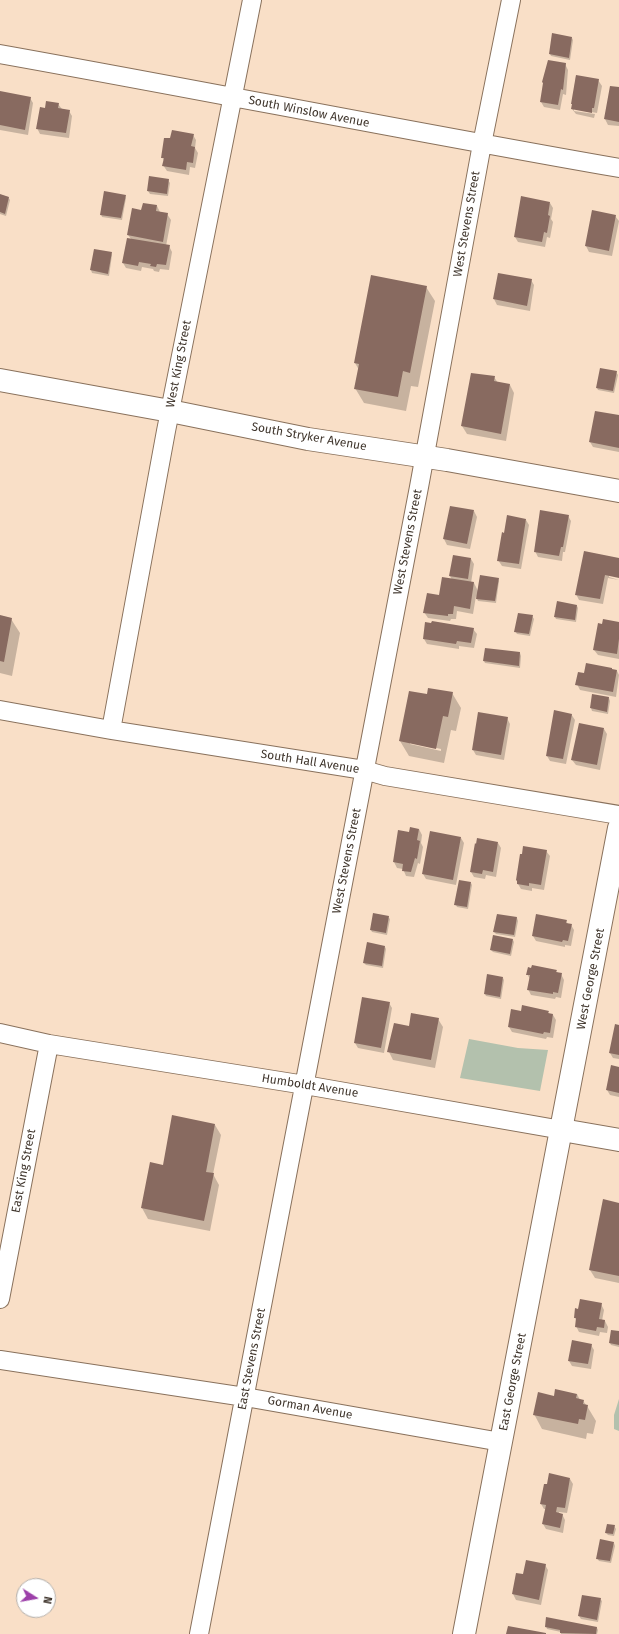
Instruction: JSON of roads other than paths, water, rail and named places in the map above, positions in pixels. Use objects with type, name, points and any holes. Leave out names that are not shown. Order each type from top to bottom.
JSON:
[{"type":"street","name":"West King Street","points":[[111,730],[170,411],[234,98],[252,0]]},
{"type":"street","name":"West Stevens Street","points":[[305,1085],[482,144],[511,0]]},
{"type":"street","name":"South Winslow Avenue","points":[[0,54],[104,72],[234,98],[482,144],[619,168]]},
{"type":"street","name":"South Stryker Avenue","points":[[0,380],[308,438],[619,491]]},
{"type":"street","name":"South Hall Avenue","points":[[0,710],[111,730],[364,770],[385,776],[619,815]]},
{"type":"street","name":"West George Street","points":[[562,1130],[619,828]]},
{"type":"street","name":"Humboldt Avenue","points":[[0,1033],[49,1044],[305,1085],[619,1140]]},
{"type":"street","name":"East King Street","points":[[0,1299],[49,1044]]},
{"type":"street","name":"East Stevens Street","points":[[199,1634],[305,1085]]},
{"type":"street","name":"East George Street","points":[[464,1634],[562,1130]]},
{"type":"street","name":"Gorman Avenue","points":[[0,1360],[245,1397],[502,1442]]}]
